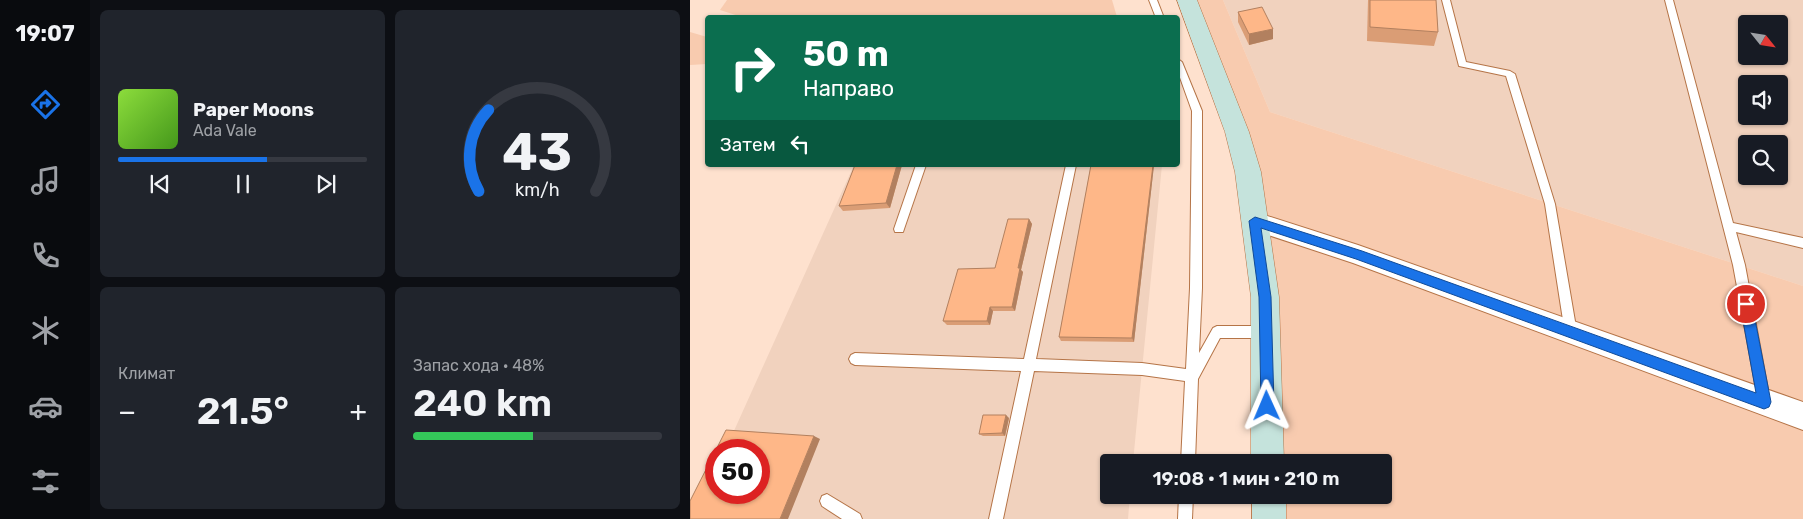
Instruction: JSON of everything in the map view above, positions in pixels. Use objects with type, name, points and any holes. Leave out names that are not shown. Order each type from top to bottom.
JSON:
[{"type":"main road","points":[[1187,0],[1237,132],[1248,172],[1265,297],[1268,454]]},
{"type":"main road","points":[[1269,504],[1269,519]]},
{"type":"street","points":[[1255,221],[1358,255],[1571,334],[1803,416]]},
{"type":"lane","points":[[1153,0],[1159,15]]},
{"type":"lane","points":[[1446,0],[1462,64],[1510,74],[1550,204],[1571,334]]},
{"type":"lane","points":[[1669,0],[1739,265],[1764,402]]},
{"type":"lane","points":[[1180,67],[1197,111],[1196,288],[1188,454]]},
{"type":"lane","points":[[899,229],[920,167]]},
{"type":"lane","points":[[996,519],[1072,167]]},
{"type":"lane","points":[[1728,226],[1803,243]]},
{"type":"lane","points":[[1193,376],[1217,332],[1266,332]]},
{"type":"lane","points":[[855,359],[1030,367],[1142,369],[1193,376]]},
{"type":"lane","points":[[827,501],[855,519]]},
{"type":"lane","points":[[1185,519],[1186,504]]},
{"type":"shaded area","points":[[727,0],[1112,0],[1116,15],[736,15],[720,10]]},
{"type":"shaded area","points":[[1187,0],[1223,0],[1270,112],[1803,286],[1803,519],[1269,519],[1269,504],[1392,504],[1392,454],[1268,454],[1266,332],[1248,172]]},
{"type":"shaded area","points":[[1223,0],[1803,0],[1803,286],[1270,112]]},
{"type":"shaded area","points":[[690,32],[705,36],[705,64],[690,65]]},
{"type":"shaded area","points":[[853,167],[1162,167],[1134,454],[1100,454],[1100,504],[1129,504],[1128,519],[690,519],[705,503],[770,504],[770,439],[742,439],[733,433]]},
{"type":"building","points":[[1370,0],[1436,0],[1438,32],[1370,27]]},
{"type":"building","points":[[1262,7],[1273,29],[1249,34],[1238,12]]},
{"type":"building","points":[[854,167],[896,167],[886,203],[839,206]]},
{"type":"building","points":[[1091,167],[1153,167],[1132,338],[1059,337]]},
{"type":"building","points":[[1008,219],[1029,219],[1018,268],[1020,268],[1012,307],[990,307],[987,321],[943,321],[958,269],[995,268]]},
{"type":"building","points":[[983,415],[1006,415],[1002,433],[979,434]]},
{"type":"building","points":[[726,430],[814,436],[780,519],[690,519],[690,501],[705,471],[705,504],[770,504],[770,439],[721,439]]},
{"type":"route","points":[[1267,406],[1265,297],[1255,221],[1358,255],[1571,334],[1764,402],[1746,304]]}]
